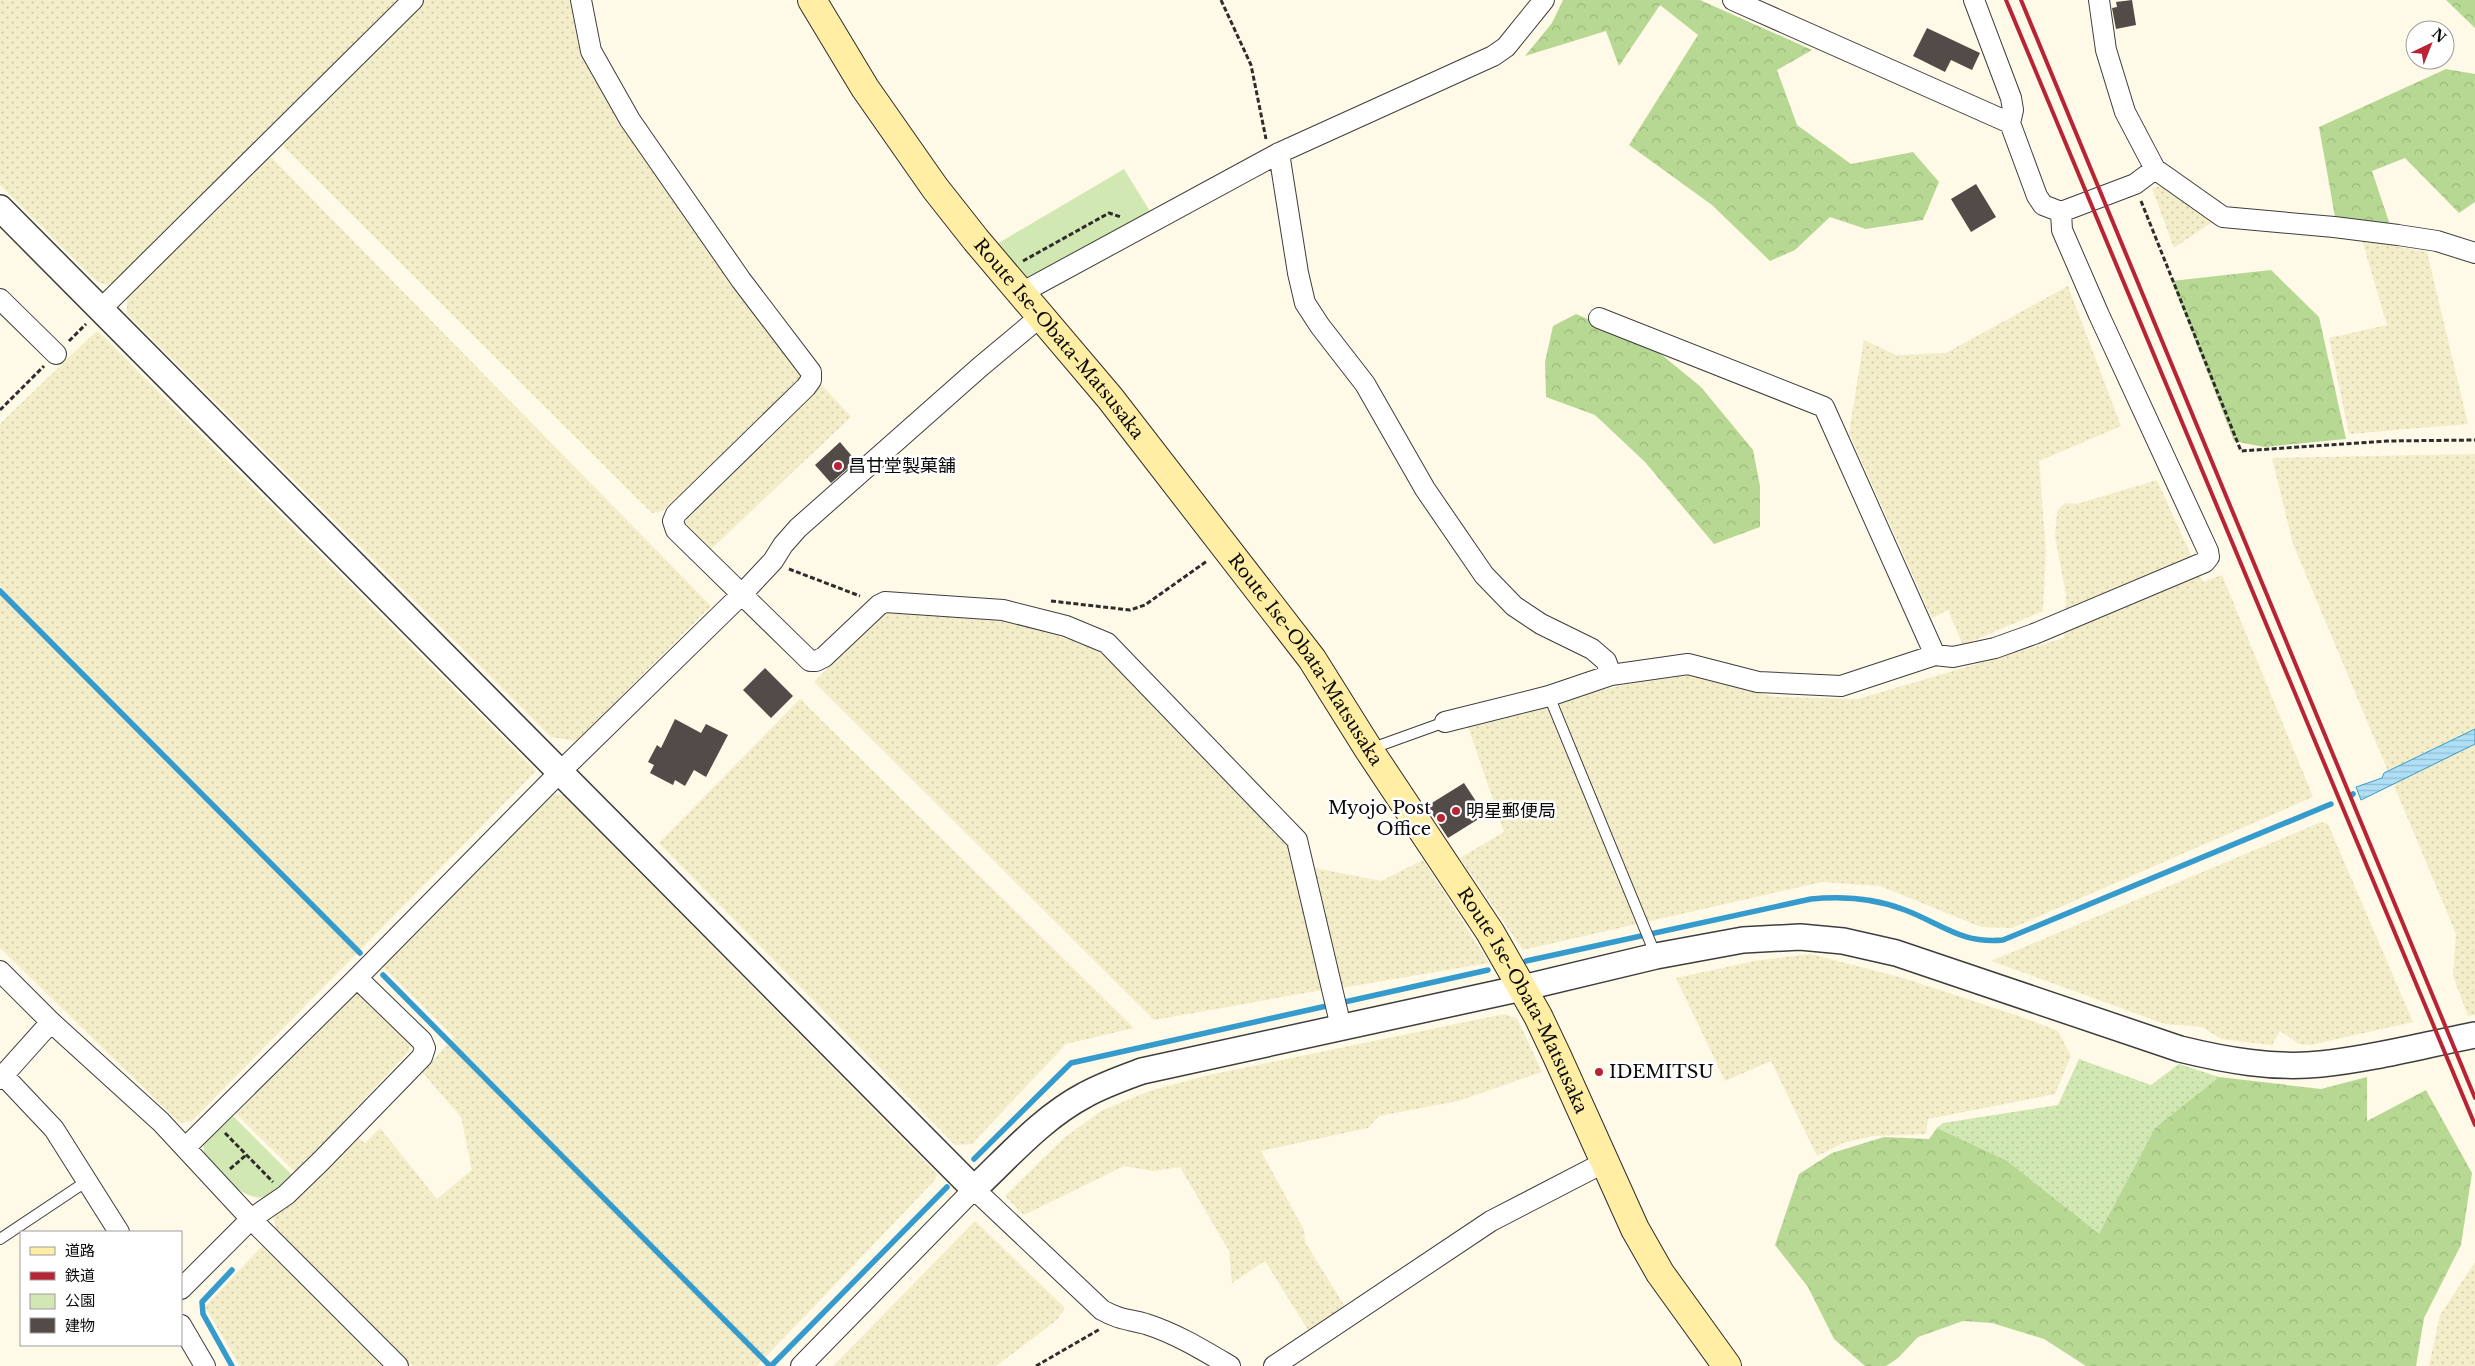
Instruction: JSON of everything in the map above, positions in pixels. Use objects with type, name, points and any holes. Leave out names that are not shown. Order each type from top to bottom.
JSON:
[{"type":"main road","name":"Route Ise-Obata-Matsusaka","points":[[812,0],[865,88],[935,188],[1003,272],[1110,398],[1312,659],[1369,750],[1490,932],[1522,988],[1557,1056],[1635,1229],[1660,1274],[1727,1366]]},
{"type":"street","points":[[101,309],[413,0]]},
{"type":"street","points":[[581,0],[591,51],[630,120],[741,280],[810,372],[811,380],[806,387],[676,514],[674,521],[676,530],[810,661],[824,657],[879,605],[885,602],[1003,610],[1066,626],[1107,643],[1298,840],[1340,1022]]},
{"type":"street","points":[[1021,293],[1276,155],[1493,56],[1511,41],[1544,0]]},
{"type":"street","points":[[1733,0],[2010,123]]},
{"type":"street","points":[[1974,0],[2011,98],[2013,110],[2010,123],[2037,196],[2043,205],[2061,212],[2135,184],[2155,170]]},
{"type":"street","points":[[2099,0],[2106,50],[2125,112],[2155,170],[2224,217],[2398,235],[2437,242],[2475,253]]},
{"type":"street","points":[[1276,155],[1298,273],[1306,303],[1320,326],[1365,384],[1425,489],[1484,574],[1521,610],[1541,624],[1592,649],[1606,661],[1612,675]]},
{"type":"street","points":[[0,208],[974,1189],[1102,1310],[1118,1319],[1146,1324],[1188,1341],[1230,1366]]},
{"type":"street","points":[[1445,722],[1549,696],[1612,675],[1688,664],[1758,682],[1841,686],[1935,655],[1953,657],[1995,648],[2034,634],[2205,562],[2209,557],[2062,230],[2061,212]]},
{"type":"street","points":[[0,299],[56,354]]},
{"type":"street","points":[[185,1148],[357,978],[560,772],[742,594],[773,561],[783,545],[817,511],[980,367],[1041,316]]},
{"type":"street","points":[[1600,318],[1824,407],[1935,655]]},
{"type":"street","points":[[801,1366],[974,1189],[1037,1130],[1062,1109],[1085,1095],[1142,1071],[1340,1022],[1522,988],[1653,949],[1742,940],[1800,938],[1843,941],[1896,953],[2180,1049],[2215,1058],[2268,1064],[2320,1064],[2475,1035]]},
{"type":"street","points":[[0,971],[51,1022],[161,1122],[251,1219],[398,1366]]},
{"type":"street","points":[[182,1288],[251,1219],[286,1195],[424,1053],[422,1042],[357,978]]},
{"type":"street","points":[[51,1022],[1,1076],[54,1129],[118,1231]]},
{"type":"street","points":[[1274,1366],[1491,1221],[1605,1162]]},
{"type":"street","points":[[182,1327],[205,1366]]},
{"type":"lane","points":[[1549,696],[1653,949]]},
{"type":"lane","points":[[1369,750],[1445,722]]},
{"type":"lane","points":[[0,1239],[87,1181]]},
{"type":"path","points":[[1221,0],[1251,65],[1263,130],[1276,155]]},
{"type":"path","points":[[2135,184],[2241,451],[2387,441],[2475,440]]},
{"type":"path","points":[[1003,272],[1109,213],[1122,217],[1133,231]]},
{"type":"path","points":[[1042,601],[1105,605],[1130,610],[1145,604],[1226,547]]},
{"type":"path","points":[[773,561],[845,591],[885,602]]},
{"type":"path","points":[[212,1120],[286,1195]]},
{"type":"path","points":[[1036,1366],[1118,1319]]},
{"type":"shaded area","points":[[0,0],[399,0],[116,281],[107,285],[96,281],[0,185]]},
{"type":"shaded area","points":[[424,0],[573,0],[578,42],[627,127],[802,370],[799,381],[663,511],[652,513],[281,144]]},
{"type":"shaded area","points":[[266,158],[272,158],[711,606],[576,741],[551,737],[127,314],[127,295]]},
{"type":"shaded area","points":[[2164,186],[2215,220],[2174,248],[2152,188]]},
{"type":"shaded area","points":[[2362,240],[2427,252],[2468,424],[2349,434],[2329,338],[2387,325]]},
{"type":"shaded area","points":[[2068,286],[2121,426],[2039,461],[2046,552],[2043,611],[1963,645],[1948,610],[1932,618],[1849,433],[1864,340],[1896,355],[1946,353]]},
{"type":"shaded area","points":[[98,331],[536,771],[192,1121],[180,1123],[0,948],[0,424]]},
{"type":"shaded area","points":[[821,384],[851,417],[709,551],[683,527],[683,515]]},
{"type":"shaded area","points":[[2475,454],[2475,1015],[2468,1016],[2453,976],[2456,934],[2293,544],[2272,458]]},
{"type":"shaded area","points":[[2157,480],[2203,582],[2222,575],[2313,797],[2012,928],[1981,927],[1880,886],[1822,882],[1523,950],[1460,858],[1504,832],[1466,721],[1628,684],[1693,675],[1775,697],[1858,699],[2064,638],[2066,595],[2055,536],[2057,511],[2065,503],[2077,504]]},
{"type":"shaded area","points":[[895,610],[999,618],[1083,644],[1106,655],[1289,845],[1322,990],[1154,1020],[814,682],[881,613]]},
{"type":"shaded area","points":[[800,699],[1134,1028],[1066,1044],[972,1144],[955,1145],[659,843]]},
{"type":"shaded area","points":[[554,794],[563,795],[937,1174],[935,1180],[757,1366],[413,1366],[275,1228],[274,1217],[356,1136],[365,1143],[380,1128],[437,1199],[472,1170],[461,1117],[422,1072],[454,1037],[382,966]]},
{"type":"shaded area","points":[[2321,822],[2328,824],[2413,1022],[2310,1045],[2299,1044],[2280,1031],[2272,1045],[2221,1039],[2202,1027],[2165,1024],[1991,961]]},
{"type":"shaded area","points":[[1423,860],[1489,963],[1341,988],[1315,868],[1381,881]]},
{"type":"shaded area","points":[[1811,954],[1903,978],[2022,1017],[2058,1031],[2071,1056],[2055,1094],[1928,1119],[1926,1134],[1873,1136],[1843,1143],[1817,1156],[1771,1061],[1725,1081],[1676,978],[1754,961]]},
{"type":"shaded area","points":[[352,992],[358,992],[409,1043],[409,1051],[296,1173],[233,1111]]},
{"type":"shaded area","points":[[1504,1014],[1517,1018],[1542,1072],[1458,1101],[1379,1116],[1368,1128],[1261,1151],[1304,1230],[1305,1242],[1347,1310],[1310,1333],[1265,1261],[1232,1283],[1229,1251],[1180,1167],[1153,1171],[1124,1166],[1024,1215],[1005,1196],[1064,1138],[1101,1111],[1149,1091],[1205,1076]]},
{"type":"shaded area","points":[[975,1221],[1065,1308],[1057,1320],[996,1366],[833,1366]]},
{"type":"shaded area","points":[[263,1245],[382,1366],[240,1366],[205,1307]]},
{"type":"shaded area","points":[[2475,1262],[2475,1366],[2429,1366],[2440,1315]]},
{"type":"green space","points":[[1563,0],[1700,0],[1812,50],[1777,70],[1797,125],[1851,164],[1913,152],[1939,182],[1923,220],[1866,229],[1830,217],[1795,250],[1770,261],[1712,205],[1629,145],[1698,35],[1660,5],[1619,66],[1606,31],[1525,56],[1552,23]]},
{"type":"green space","points":[[2446,0],[2475,0],[2475,28]]},
{"type":"green space","points":[[2444,70],[2475,74],[2475,202],[2459,213],[2405,158],[2372,171],[2390,225],[2335,217],[2319,127]]},
{"type":"green space","points":[[1124,169],[1151,213],[1026,282],[997,244]]},
{"type":"green space","points":[[2271,270],[2319,317],[2346,439],[2264,447],[2234,441],[2172,281]]},
{"type":"green space","points":[[1576,314],[1651,346],[1701,387],[1753,450],[1760,486],[1760,527],[1714,544],[1645,462],[1595,415],[1546,397],[1545,362],[1553,326]]},
{"type":"green space","points":[[2079,1059],[2151,1085],[2179,1064],[2219,1077],[2155,1128],[2099,1235],[2006,1160],[1937,1128],[1943,1123],[2058,1105]]},
{"type":"green space","points":[[2219,1077],[2321,1089],[2367,1077],[2367,1121],[2426,1090],[2472,1173],[2461,1245],[2424,1318],[2416,1366],[2086,1366],[2044,1339],[1992,1323],[1963,1321],[1918,1337],[1898,1358],[1886,1366],[1865,1366],[1834,1339],[1808,1287],[1775,1245],[1799,1174],[1832,1153],[1884,1137],[1929,1139],[1937,1128],[2006,1160],[2099,1234],[2155,1128]]},
{"type":"green space","points":[[229,1112],[293,1176],[276,1193],[265,1197],[245,1194],[227,1180],[204,1157],[203,1138]]},
{"type":"water","points":[[2475,729],[2475,744],[2361,800],[2356,787],[2382,778],[2384,773]]},
{"type":"building","points":[[2132,0],[2136,25],[2116,29],[2112,8],[2117,7],[2116,2]]},
{"type":"building","points":[[1927,28],[1980,53],[1972,70],[1951,60],[1945,72],[1913,56]]},
{"type":"building","points":[[1976,184],[1996,217],[1971,232],[1951,199]]},
{"type":"building","name":"昌甘堂製菓舗","points":[[840,442],[856,461],[831,483],[815,465]]},
{"type":"building","points":[[765,668],[793,696],[771,718],[743,690]]},
{"type":"building","points":[[675,719],[701,733],[706,724],[728,735],[706,777],[694,770],[685,786],[675,780],[673,785],[650,773],[654,765],[648,762],[657,745],[661,748]]},
{"type":"building","name":"明星郵便局","points":[[1464,783],[1485,815],[1448,838],[1427,806]]},
{"type":"waterway","points":[[0,591],[360,953]]},
{"type":"waterway","points":[[1526,961],[1811,899],[1823,898],[1870,900],[1918,915],[1963,936],[1975,939],[2003,940],[2331,804]]},
{"type":"waterway","points":[[974,1159],[1071,1063],[1488,970]]},
{"type":"waterway","points":[[383,975],[770,1366]]},
{"type":"waterway","points":[[771,1366],[947,1187]]},
{"type":"waterway","points":[[232,1270],[202,1302],[203,1314],[232,1366]]},
{"type":"railway","points":[[2006,0],[2475,1125]]},
{"type":"railway","points":[[2021,0],[2475,1098]]},
{"type":"place","name":"昌甘堂製菓舗","points":[[838,466]]},
{"type":"place","name":"明星郵便局","points":[[1456,811]]},
{"type":"place","name":"Myojo Post Office","points":[[1441,818]]},
{"type":"place","name":"IDEMITSU","points":[[1599,1072]]}]
